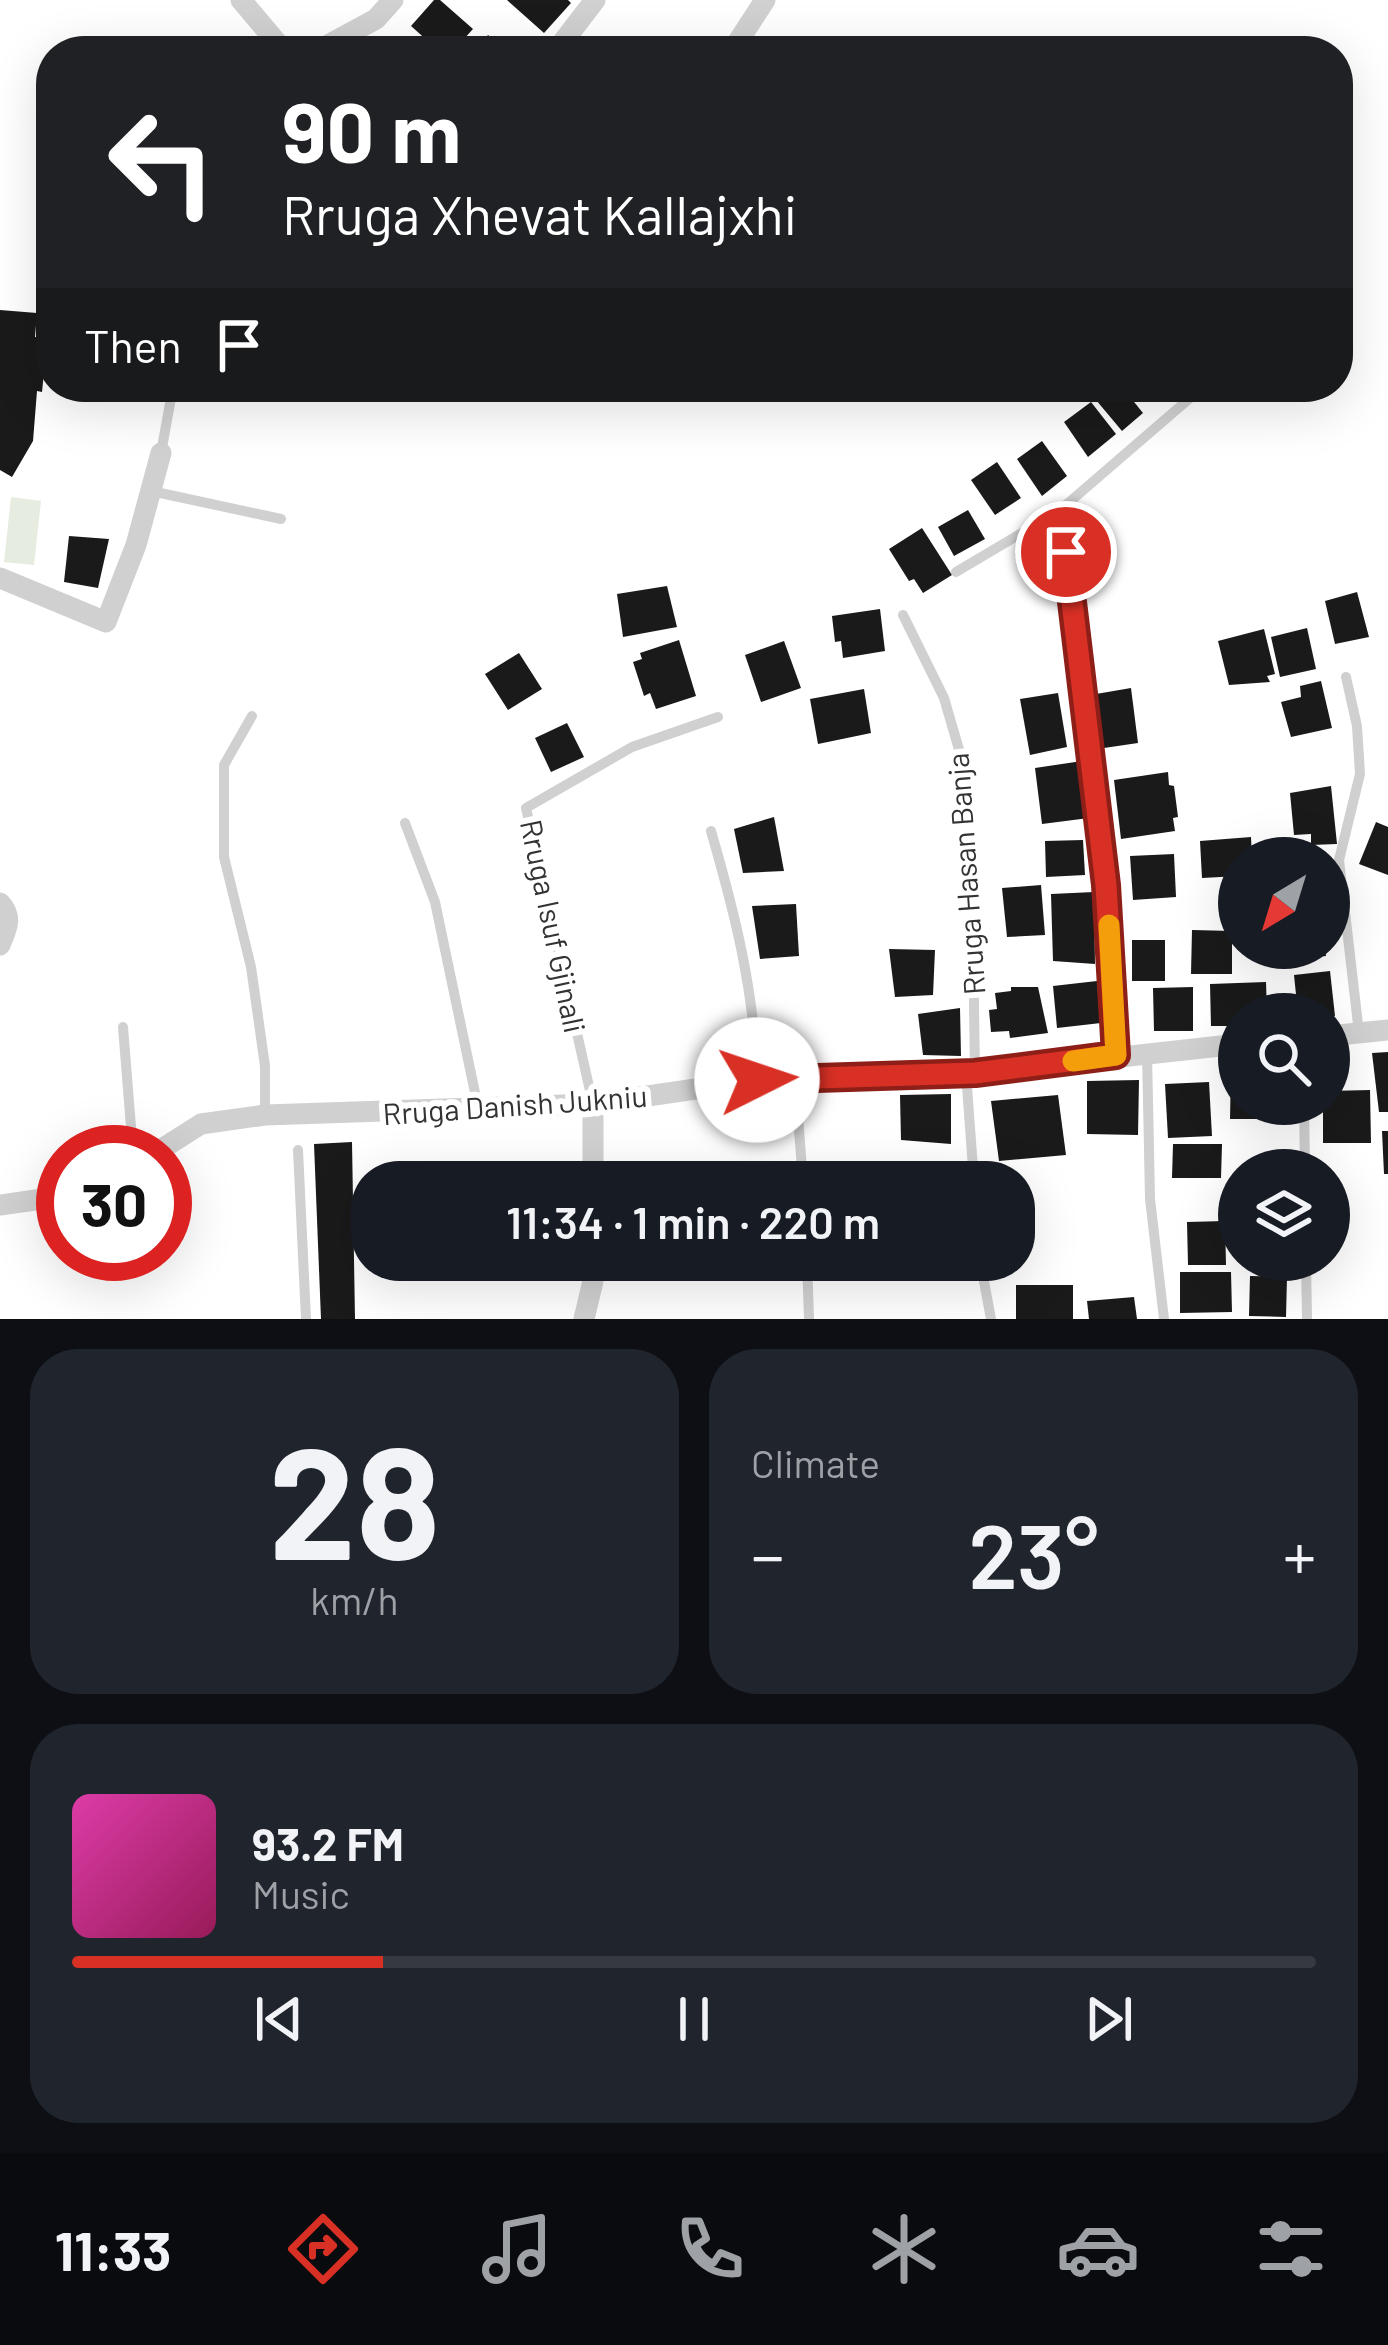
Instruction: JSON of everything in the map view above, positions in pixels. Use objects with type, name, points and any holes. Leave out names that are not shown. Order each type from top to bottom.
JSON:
[{"type":"street","points":[[241,0],[271,36]]},
{"type":"street","points":[[345,36],[376,19],[394,0]]},
{"type":"street","points":[[567,36],[595,0]]},
{"type":"street","points":[[742,36],[765,0]]},
{"type":"street","points":[[0,578],[106,622],[136,545],[161,453]]},
{"type":"street","points":[[0,903],[9,925],[0,945]]},
{"type":"street","points":[[1350,1034],[1388,1030]]},
{"type":"street","name":"Rruga Danish Jukniu","points":[[192,1130],[201,1124],[265,1115],[593,1104],[757,1080],[971,1073],[1218,1046]]},
{"type":"street","name":"Rruga Isuf Gjinali","points":[[593,1104],[593,1161]]},
{"type":"street","points":[[0,1205],[36,1200]]},
{"type":"street","points":[[584,1319],[593,1281]]},
{"type":"lane","points":[[161,453],[170,402]]},
{"type":"lane","points":[[956,572],[1060,511],[1185,402]]},
{"type":"lane","points":[[151,491],[281,519]]},
{"type":"lane","points":[[1060,511],[1097,798],[1116,1055]]},
{"type":"lane","name":"Rruga Hasan Banja","points":[[903,615],[944,698],[960,753],[973,937],[973,1161]]},
{"type":"lane","points":[[1346,677],[1357,726],[1360,774],[1339,860],[1359,1033]]},
{"type":"lane","points":[[252,716],[224,764],[224,856],[251,967],[265,1066],[265,1115]]},
{"type":"lane","name":"Rruga Isuf Gjinali","points":[[593,1104],[526,808],[632,747],[718,717]]},
{"type":"lane","points":[[406,824],[435,902],[479,1111]]},
{"type":"lane","points":[[711,831],[738,923],[756,1019],[757,1080]]},
{"type":"lane","points":[[123,1027],[131,1125]]},
{"type":"lane","points":[[1147,1052],[1150,1199],[1164,1319]]},
{"type":"lane","points":[[794,1077],[801,1161]]},
{"type":"lane","points":[[298,1150],[306,1319]]},
{"type":"lane","points":[[808,1281],[809,1319]]},
{"type":"lane","points":[[984,1281],[991,1319]]},
{"type":"lane","points":[[1306,1281],[1306,1319]]},
{"type":"shaded area","points":[[11,497],[41,501],[34,565],[4,562]]},
{"type":"building","points":[[434,0],[440,0],[473,29],[467,36],[422,36],[411,26]]},
{"type":"building","points":[[507,0],[568,0],[571,3],[544,33]]},
{"type":"building","points":[[0,310],[36,313],[33,441],[12,477],[0,470]]},
{"type":"building","points":[[1091,402],[1116,434],[1088,457],[1064,422]]},
{"type":"building","points":[[1098,402],[1134,402],[1143,413],[1122,431]]},
{"type":"building","points":[[1042,441],[1067,476],[1042,496],[1017,459]]},
{"type":"building","points":[[997,462],[1021,498],[995,515],[971,480]]},
{"type":"building","points":[[968,510],[985,539],[954,556],[938,527]]},
{"type":"building","points":[[922,528],[952,575],[923,593],[914,579],[909,581],[889,549]]},
{"type":"building","points":[[1040,534],[1065,567],[1040,586],[1015,554]]},
{"type":"building","points":[[69,536],[109,539],[98,588],[64,582]]},
{"type":"building","points":[[667,586],[677,627],[623,637],[617,594]]},
{"type":"building","points":[[1357,592],[1369,637],[1335,644],[1325,601]]},
{"type":"building","points":[[880,609],[885,651],[843,658],[841,641],[835,642],[832,616]]},
{"type":"building","points":[[1307,628],[1316,669],[1280,677],[1271,637]]},
{"type":"building","points":[[1264,629],[1275,674],[1267,676],[1270,682],[1229,685],[1218,641]]},
{"type":"building","points":[[679,640],[696,696],[656,709],[650,693],[644,696],[633,662],[642,659],[640,653]]},
{"type":"building","points":[[784,641],[801,688],[761,702],[745,655]]},
{"type":"building","points":[[519,653],[542,689],[508,710],[485,674]]},
{"type":"building","points":[[1321,681],[1332,728],[1291,737],[1281,702],[1301,697],[1300,686]]},
{"type":"building","points":[[1131,688],[1138,743],[1104,748],[1096,694]]},
{"type":"building","points":[[864,689],[871,733],[818,744],[810,699]]},
{"type":"building","points":[[1058,693],[1067,747],[1030,755],[1020,699]]},
{"type":"building","points":[[567,723],[584,757],[551,772],[535,738]]},
{"type":"building","points":[[1082,761],[1089,818],[1042,824],[1035,768]]},
{"type":"building","points":[[1168,772],[1178,817],[1173,818],[1175,831],[1121,839],[1114,780]]},
{"type":"building","points":[[1331,786],[1336,837],[1294,835],[1290,793]]},
{"type":"building","points":[[774,817],[784,871],[743,873],[734,829]]},
{"type":"building","points":[[1376,822],[1388,827],[1388,875],[1359,864]]},
{"type":"building","points":[[1083,840],[1085,875],[1046,877],[1045,841]]},
{"type":"building","points":[[1218,840],[1218,877],[1202,878],[1200,841]]},
{"type":"building","points":[[1174,854],[1176,897],[1133,900],[1130,856]]},
{"type":"building","points":[[1041,885],[1045,935],[1007,937],[1002,888]]},
{"type":"building","points":[[1094,892],[1095,964],[1053,961],[1051,894]]},
{"type":"building","points":[[796,904],[799,956],[760,959],[752,906]]},
{"type":"building","points":[[1192,930],[1218,931],[1218,969],[1232,969],[1232,974],[1191,974]]},
{"type":"building","points":[[1132,940],[1165,940],[1165,981],[1132,981]]},
{"type":"building","points":[[889,949],[935,950],[933,995],[895,997]]},
{"type":"building","points":[[1330,971],[1332,993],[1296,993],[1294,975]]},
{"type":"building","points":[[1097,981],[1101,1023],[1057,1028],[1053,986]]},
{"type":"building","points":[[1266,982],[1266,993],[1218,993],[1218,1026],[1211,1026],[1210,984]]},
{"type":"building","points":[[1011,987],[1038,987],[1048,1033],[1010,1038],[1009,1031],[991,1032],[989,1010],[997,1009],[995,993],[1011,991]]},
{"type":"building","points":[[1193,987],[1193,1031],[1154,1031],[1153,988]]},
{"type":"building","points":[[960,1008],[961,1056],[923,1055],[918,1014]]},
{"type":"building","points":[[1388,1052],[1388,1112],[1379,1112],[1372,1053]]},
{"type":"building","points":[[1139,1080],[1138,1135],[1087,1134],[1087,1081]]},
{"type":"building","points":[[1209,1082],[1212,1136],[1168,1138],[1165,1084]]},
{"type":"building","points":[[1350,1090],[1370,1090],[1371,1143],[1323,1143],[1323,1125],[1350,1125]]},
{"type":"building","points":[[951,1094],[951,1144],[901,1140],[900,1095]]},
{"type":"building","points":[[1058,1095],[1066,1155],[999,1161],[991,1101]]},
{"type":"building","points":[[1382,1131],[1388,1131],[1388,1174],[1384,1174]]},
{"type":"building","points":[[352,1142],[355,1319],[321,1319],[314,1144]]},
{"type":"building","points":[[1173,1144],[1222,1144],[1218,1178],[1172,1178]]},
{"type":"building","points":[[1218,1221],[1218,1265],[1188,1265],[1187,1222]]},
{"type":"building","points":[[1180,1272],[1218,1272],[1218,1281],[1231,1281],[1232,1312],[1180,1313]]},
{"type":"building","points":[[1250,1281],[1287,1281],[1286,1317],[1249,1316]]},
{"type":"building","points":[[1016,1285],[1073,1285],[1073,1319],[1016,1319]]},
{"type":"building","points":[[1134,1297],[1137,1319],[1089,1319],[1087,1301]]},
{"type":"slow traffic","points":[[1073,1061],[1116,1055],[1109,925]]},
{"type":"route","points":[[757,1080],[975,1073],[1116,1055],[1106,885],[1066,552]]}]
